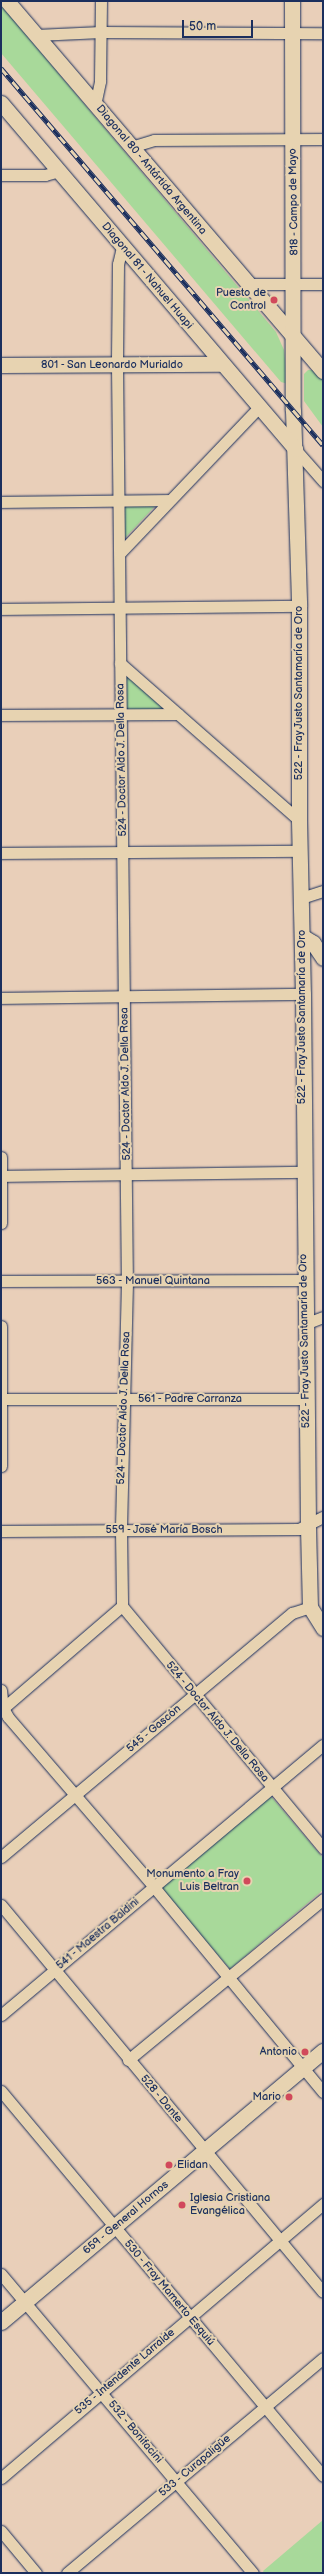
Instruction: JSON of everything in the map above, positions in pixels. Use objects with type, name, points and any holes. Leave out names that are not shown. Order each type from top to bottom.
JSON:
[{"type":"street","name":"Diagonal 80 - Antártida Argentina","points":[[7,1],[294,339],[323,371]]},
{"type":"street","points":[[95,105],[100,81],[101,1]]},
{"type":"street","name":"818 - Campo de Mayo","points":[[292,1],[295,284],[294,402]]},
{"type":"street","points":[[36,35],[101,32],[323,33]]},
{"type":"street","name":"Diagonal 81 - Nahuel Huapi","points":[[1,103],[258,408],[295,449]]},
{"type":"street","points":[[131,147],[154,140],[323,139]]},
{"type":"street","points":[[1,175],[45,175],[59,171]]},
{"type":"street","name":"524 - Doctor Aldo J. Della Rosa","points":[[122,247],[118,264],[117,365],[128,1282],[121,1530],[122,1606],[271,1788],[323,1848]]},
{"type":"street","points":[[248,284],[323,284]]},
{"type":"street","name":"801 - San Leonardo Murialdo","points":[[1,365],[222,364]]},
{"type":"street","name":"522 - Fray Justo Santamaría de Oro","points":[[294,402],[299,606],[299,820],[303,994],[304,1280],[310,1607]]},
{"type":"street","points":[[120,553],[168,500],[258,408]]},
{"type":"street","points":[[295,449],[323,481]]},
{"type":"street","points":[[1,502],[168,500]]},
{"type":"street","points":[[1,609],[299,606]]},
{"type":"street","points":[[120,663],[299,820]]},
{"type":"street","points":[[1,715],[178,714]]},
{"type":"street","points":[[1,853],[300,851]]},
{"type":"street","points":[[301,898],[323,891]]},
{"type":"street","points":[[302,936],[313,943],[323,958]]},
{"type":"street","points":[[1,998],[124,995],[303,994]]},
{"type":"street","points":[[1,1157],[1,1223]]},
{"type":"street","points":[[1,1176],[303,1172]]},
{"type":"street","name":"563 - Manuel Quintana","points":[[1,1282],[304,1280]]},
{"type":"street","points":[[305,1324],[323,1317]]},
{"type":"street","points":[[1,1326],[1,1466]]},
{"type":"street","name":"561 - Padre Carranza","points":[[2,1399],[306,1399]]},
{"type":"street","name":"559 - José María Bosch","points":[[1,1531],[299,1529],[308,1527],[323,1517]]},
{"type":"street","points":[[2,1709],[122,1606]]},
{"type":"street","points":[[310,1607],[323,1628]]},
{"type":"street","name":"545 - Gascón","points":[[1,1857],[292,1613],[310,1607]]},
{"type":"street","points":[[1,1690],[2,1709],[154,1886],[323,2092]]},
{"type":"street","name":"541 - Maestra Baldini","points":[[1,2015],[323,1745]]},
{"type":"street","points":[[128,2060],[323,1899]]},
{"type":"street","name":"528 - Dante","points":[[1,1905],[128,2060],[323,2292]]},
{"type":"street","name":"659 - General Hornos","points":[[1,2322],[323,2051]]},
{"type":"street","name":"530 - Fray Mamerto Esquiú","points":[[1,2091],[323,2476]]},
{"type":"street","name":"535 - Intendente Larralde","points":[[1,2478],[323,2204]]},
{"type":"street","name":"532 - Bonifacini","points":[[1,2274],[253,2573]]},
{"type":"street","name":"533 - Curapaligüe","points":[[67,2573],[323,2358]]},
{"type":"street","points":[[1,2531],[36,2573]]},
{"type":"green space","points":[[1,5],[276,332],[284,350],[288,384],[281,382],[1,53]]},
{"type":"green space","points":[[308,370],[314,370],[323,380],[323,427],[304,401],[304,374]]},
{"type":"green space","points":[[157,504],[124,539],[123,505]]},
{"type":"green space","points":[[122,671],[166,711],[124,710]]},
{"type":"green space","points":[[269,1794],[323,1858],[323,1890],[230,1969],[159,1887]]},
{"type":"green space","points":[[323,2520],[323,2573],[264,2573],[263,2571]]},
{"type":"railway","points":[[1,68],[323,445]]},
{"type":"place","name":"Puesto de Control","points":[[274,300]]},
{"type":"place","name":"Monumento a Fray Luis Beltran","points":[[247,1881]]},
{"type":"place","name":"Antonio","points":[[305,2052]]},
{"type":"place","name":"Mario","points":[[289,2097]]},
{"type":"place","name":"Elidan","points":[[169,2165]]},
{"type":"place","name":"Iglesia Cristiana Evangélica","points":[[182,2205]]}]
